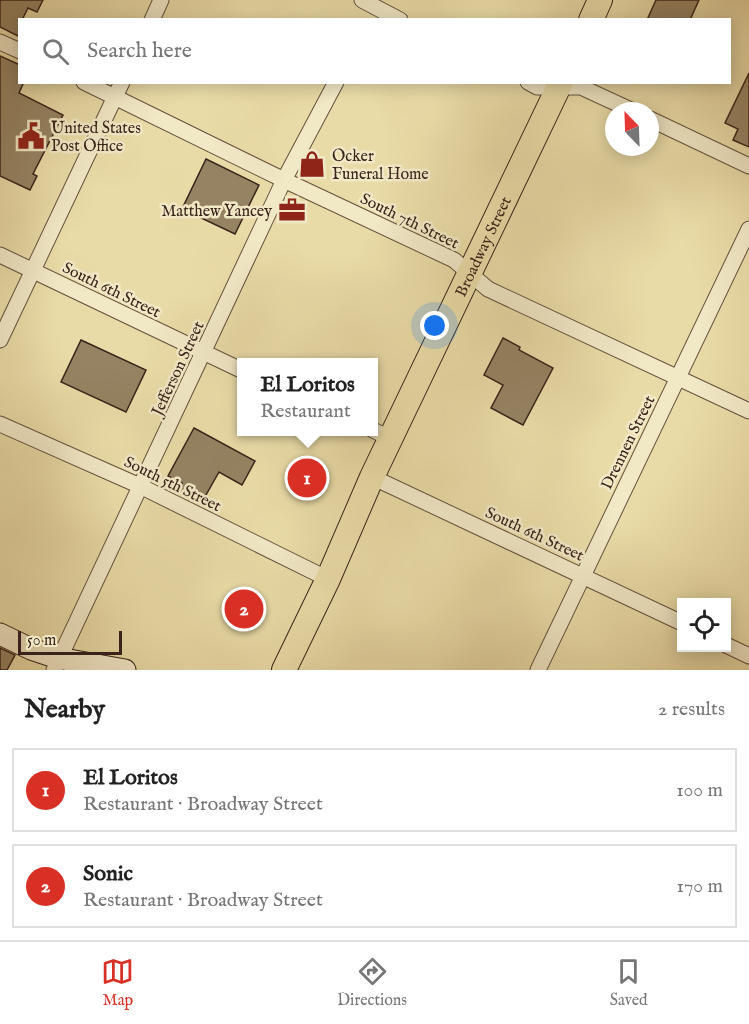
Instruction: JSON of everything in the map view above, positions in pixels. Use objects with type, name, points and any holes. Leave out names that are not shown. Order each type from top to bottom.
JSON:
[{"type":"main road","points":[[592,18],[600,0]]},
{"type":"main road","name":"Broadway Street","points":[[284,670],[328,579],[372,477],[382,435],[470,274],[560,85]]},
{"type":"street","points":[[153,18],[161,0]]},
{"type":"street","points":[[372,6],[396,18]]},
{"type":"street","points":[[0,42],[18,50]]},
{"type":"street","name":"South 7th Street","points":[[88,84],[454,260],[488,289],[749,411]]},
{"type":"street","points":[[0,340],[121,84]]},
{"type":"street","name":"Jefferson Street","points":[[56,664],[284,180],[335,84]]},
{"type":"street","points":[[532,84],[537,87],[560,85],[581,87],[614,102]]},
{"type":"street","points":[[659,123],[749,166]]},
{"type":"street","name":"Drennen Street","points":[[538,670],[749,230]]},
{"type":"street","name":"South 6th Street","points":[[0,255],[237,368]]},
{"type":"street","name":"South 5th Street","points":[[0,424],[140,486],[328,579]]},
{"type":"street","name":"South 6th Street","points":[[372,477],[677,621]]},
{"type":"street","points":[[0,634],[56,664],[125,670]]},
{"type":"street","points":[[731,647],[749,656]]},
{"type":"building","points":[[0,0],[43,0],[37,12],[28,8],[23,18],[18,18],[18,36],[0,27]]},
{"type":"building","points":[[656,0],[699,0],[691,18],[648,18]]},
{"type":"building","name":"United States Post Office","points":[[0,56],[18,64],[18,84],[23,84],[19,93],[63,115],[33,174],[37,176],[30,190],[0,176]]},
{"type":"building","points":[[749,73],[749,147],[733,140],[738,129],[725,123]]},
{"type":"building","points":[[206,159],[259,185],[235,234],[182,209]]},
{"type":"building","points":[[503,338],[520,347],[519,350],[553,368],[523,425],[491,408],[503,385],[484,375]]},
{"type":"building","points":[[81,340],[146,370],[126,412],[61,382]]},
{"type":"building","points":[[194,428],[255,461],[242,485],[219,472],[202,502],[178,490],[182,483],[168,476]]},
{"type":"building","points":[[0,648],[15,655],[7,670],[0,670]]},
{"type":"place","name":"United States Post Office","points":[[31,136]]},
{"type":"place","name":"Ocker Funeral Home","points":[[312,164]]},
{"type":"place","name":"Matthew Yancey","points":[[292,210]]},
{"type":"place","name":"El Loritos","points":[[307,478]]},
{"type":"place","name":"Sonic","points":[[244,609]]}]
